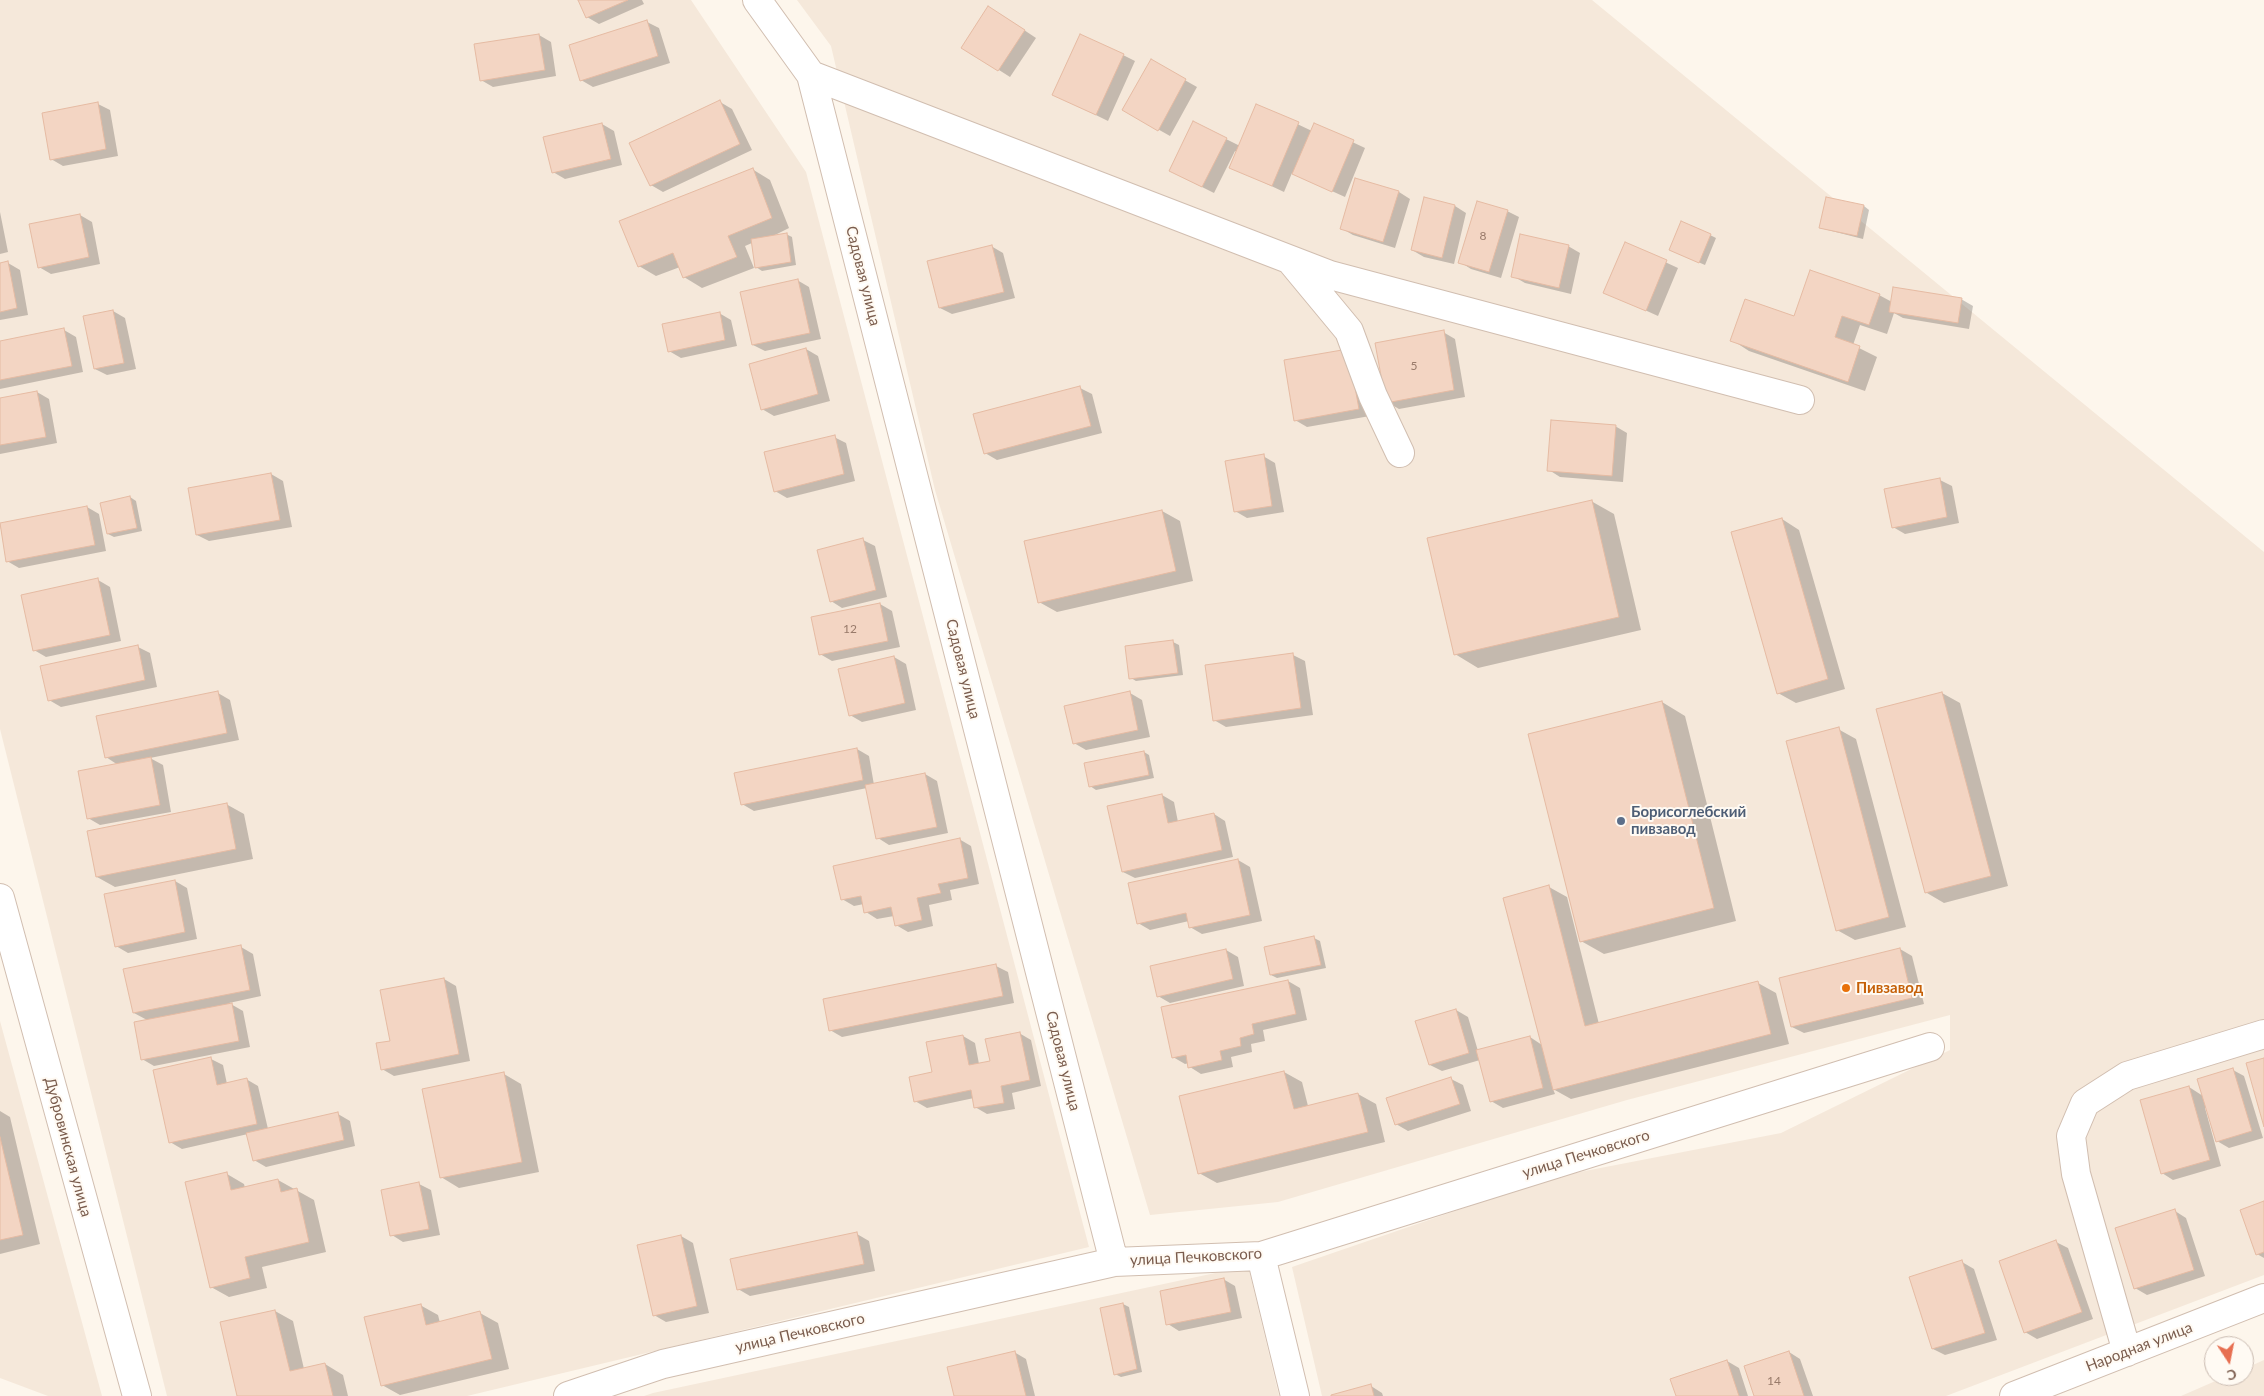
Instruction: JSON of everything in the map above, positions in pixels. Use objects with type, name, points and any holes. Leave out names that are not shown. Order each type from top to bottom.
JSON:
[{"type":"street","points":[[757,0],[811,75],[1330,275],[1800,400]]},
{"type":"street","name":"Садовая улица","points":[[811,75],[1114,1262]]},
{"type":"street","points":[[1289,259],[1349,331],[1373,396],[1400,453]]},
{"type":"street","name":"Дубровинская улица","points":[[0,898],[137,1396]]},
{"type":"street","points":[[2127,1352],[2076,1174],[2071,1136],[2085,1103],[2127,1076],[2264,1034]]},
{"type":"street","name":"улица Печковского","points":[[568,1396],[663,1364],[1114,1262],[1261,1256],[1930,1047]]},
{"type":"street","points":[[1261,1256],[1295,1396]]},
{"type":"street","name":"Народная улица","points":[[2014,1396],[2264,1298]]},
{"type":"shaded area","points":[[0,0],[691,0],[806,172],[1089,1247],[467,1396],[167,1396],[0,729]]},
{"type":"shaded area","points":[[797,0],[1592,0],[2264,552],[2264,1275],[1946,1396],[1322,1396],[1292,1267],[1554,1177],[1781,1133],[1950,1050],[1950,1015],[1627,1100],[1278,1202],[1150,1215],[935,490],[831,46]]},
{"type":"shaded area","points":[[0,1021],[102,1396],[48,1396],[0,1378]]},
{"type":"shaded area","points":[[1248,1266],[1279,1396],[644,1396],[653,1393]]},
{"type":"shaded area","points":[[2264,1360],[2264,1396],[2181,1396],[2204,1386],[2254,1386],[2254,1364]]},
{"type":"building","points":[[578,0],[628,0],[586,18]]},
{"type":"building","points":[[988,6],[1025,30],[998,71],[961,48]]},
{"type":"building","points":[[647,20],[658,56],[580,81],[569,45]]},
{"type":"building","points":[[539,34],[545,70],[480,81],[474,44]]},
{"type":"building","points":[[1080,34],[1124,54],[1096,115],[1052,95]]},
{"type":"building","points":[[1151,59],[1186,79],[1158,131],[1122,110]]},
{"type":"building","points":[[720,100],[740,144],[650,186],[629,143]]},
{"type":"building","points":[[98,102],[106,149],[50,160],[42,113]]},
{"type":"building","points":[[1256,104],[1299,122],[1272,186],[1229,168]]},
{"type":"building","points":[[1193,121],[1227,138],[1202,187],[1169,171]]},
{"type":"building","points":[[602,123],[611,159],[552,173],[543,137]]},
{"type":"building","points":[[1314,123],[1354,140],[1332,192],[1292,174]]},
{"type":"building","points":[[753,168],[772,218],[728,236],[737,257],[683,278],[673,253],[638,267],[619,221]]},
{"type":"building","points":[[1355,178],[1399,191],[1383,242],[1340,229]]},
{"type":"building","points":[[1424,197],[1455,205],[1442,258],[1411,250]]},
{"type":"building","points":[[1826,197],[1864,205],[1857,236],[1819,228]]},
{"type":"building","points":[[1477,201],[1508,210],[1489,272],[1458,263]]},
{"type":"building","points":[[80,214],[89,257],[38,268],[29,224]]},
{"type":"building","points":[[1681,221],[1711,234],[1699,263],[1669,250]]},
{"type":"building","points":[[787,233],[791,262],[755,268],[751,239]]},
{"type":"building","points":[[1520,234],[1569,245],[1559,288],[1511,277]]},
{"type":"building","points":[[1625,242],[1667,260],[1646,311],[1603,293]]},
{"type":"building","points":[[992,245],[1004,292],[939,308],[927,261]]},
{"type":"building","points":[[8,261],[17,308],[0,312],[0,263]]},
{"type":"building","points":[[1810,270],[1880,294],[1869,325],[1842,316],[1835,337],[1860,346],[1848,382],[1730,341],[1745,299],[1794,316]]},
{"type":"building","points":[[798,279],[810,333],[752,345],[740,292]]},
{"type":"building","points":[[1893,287],[1962,298],[1958,323],[1889,312]]},
{"type":"building","points":[[113,310],[124,363],[94,369],[83,316]]},
{"type":"building","points":[[720,312],[725,340],[668,352],[662,324]]},
{"type":"building","points":[[64,328],[72,366],[0,380],[0,341]]},
{"type":"building","points":[[1444,330],[1454,390],[1386,403],[1375,343]]},
{"type":"building","points":[[806,348],[818,394],[761,410],[749,364]]},
{"type":"building","points":[[1348,349],[1359,409],[1294,421],[1284,360]]},
{"type":"building","points":[[1080,386],[1091,426],[984,454],[973,414]]},
{"type":"building","points":[[37,391],[46,437],[0,445],[0,398]]},
{"type":"building","points":[[1551,420],[1616,425],[1612,476],[1547,471]]},
{"type":"building","points":[[835,435],[844,474],[774,492],[764,452]]},
{"type":"building","points":[[1264,454],[1272,506],[1234,512],[1225,461]]},
{"type":"building","points":[[271,473],[280,520],[196,535],[188,488]]},
{"type":"building","points":[[1940,478],[1947,517],[1892,528],[1884,489]]},
{"type":"building","points":[[130,496],[137,528],[107,534],[100,503]]},
{"type":"building","points":[[1592,500],[1619,617],[1454,655],[1427,538]]},
{"type":"building","points":[[87,506],[95,545],[6,562],[0,523]]},
{"type":"building","points":[[1162,510],[1176,571],[1038,603],[1024,541]]},
{"type":"building","points":[[1782,518],[1828,679],[1777,694],[1731,532]]},
{"type":"building","points":[[863,538],[876,590],[830,602],[817,550]]},
{"type":"building","points":[[98,578],[110,635],[33,651],[21,595]]},
{"type":"building","points":[[880,603],[888,641],[819,655],[811,617]]},
{"type":"building","points":[[1173,640],[1178,673],[1129,679],[1125,646]]},
{"type":"building","points":[[138,645],[145,680],[48,701],[40,666]]},
{"type":"building","points":[[1293,653],[1301,708],[1213,721],[1205,665]]},
{"type":"building","points":[[894,656],[905,703],[849,716],[838,669]]},
{"type":"building","points":[[218,691],[227,733],[105,758],[96,716]]},
{"type":"building","points":[[1130,691],[1138,730],[1073,744],[1064,706]]},
{"type":"building","points":[[1942,692],[1991,876],[1925,893],[1876,709]]},
{"type":"building","points":[[1662,701],[1714,908],[1580,942],[1528,734]]},
{"type":"building","points":[[1839,727],[1889,917],[1836,931],[1786,741]]},
{"type":"building","points":[[857,748],[863,780],[741,805],[734,773]]},
{"type":"building","points":[[1144,751],[1149,775],[1089,787],[1084,763]]},
{"type":"building","points":[[151,757],[160,805],[87,819],[78,771]]},
{"type":"building","points":[[925,773],[937,827],[876,839],[865,785]]},
{"type":"building","points":[[1162,794],[1168,823],[1214,813],[1222,850],[1122,872],[1107,806]]},
{"type":"building","points":[[227,803],[236,849],[96,877],[87,831]]},
{"type":"building","points":[[960,838],[968,878],[938,884],[941,893],[917,898],[922,920],[895,926],[891,907],[864,913],[861,896],[841,900],[833,866]]},
{"type":"building","points":[[1238,859],[1250,915],[1189,928],[1186,913],[1137,924],[1128,883]]},
{"type":"building","points":[[175,880],[185,932],[115,947],[104,894]]},
{"type":"building","points":[[1549,885],[1585,1026],[1758,981],[1771,1034],[1553,1090],[1503,898]]},
{"type":"building","points":[[1314,936],[1321,965],[1270,975],[1264,947]]},
{"type":"building","points":[[241,945],[250,990],[133,1013],[123,969]]},
{"type":"building","points":[[1900,948],[1912,998],[1791,1027],[1779,978]]},
{"type":"building","points":[[1226,949],[1233,979],[1157,997],[1150,966]]},
{"type":"building","points":[[996,964],[1003,996],[829,1031],[823,999]]},
{"type":"building","points":[[444,978],[459,1054],[381,1070],[376,1043],[390,1041],[380,990]]},
{"type":"building","points":[[1288,980],[1296,1014],[1252,1024],[1254,1034],[1240,1038],[1241,1046],[1220,1051],[1222,1060],[1188,1068],[1186,1055],[1172,1058],[1161,1007]]},
{"type":"building","points":[[232,1003],[239,1041],[141,1060],[134,1022]]},
{"type":"building","points":[[1456,1009],[1469,1053],[1429,1065],[1415,1021]]},
{"type":"building","points":[[1020,1032],[1030,1080],[1001,1086],[1004,1103],[974,1108],[971,1090],[914,1102],[909,1077],[932,1072],[926,1042],[963,1035],[969,1065],[990,1061],[985,1039]]},
{"type":"building","points":[[1530,1036],[1543,1088],[1490,1102],[1476,1050]]},
{"type":"building","points":[[211,1057],[217,1085],[247,1078],[257,1124],[169,1143],[153,1070]]},
{"type":"building","points":[[2264,1058],[2264,1127],[2246,1063]]},
{"type":"building","points":[[2233,1068],[2252,1131],[2216,1142],[2197,1079]]},
{"type":"building","points":[[1284,1071],[1294,1109],[1358,1093],[1368,1132],[1198,1174],[1179,1096]]},
{"type":"building","points":[[504,1072],[522,1162],[440,1178],[422,1089]]},
{"type":"building","points":[[1451,1077],[1460,1104],[1395,1125],[1386,1098]]},
{"type":"building","points":[[2189,1086],[2210,1160],[2161,1174],[2140,1100]]},
{"type":"building","points":[[338,1112],[344,1140],[253,1161],[246,1133]]},
{"type":"building","points":[[0,1137],[23,1235],[0,1240]]},
{"type":"building","points":[[227,1172],[231,1190],[278,1179],[281,1192],[297,1188],[309,1242],[245,1257],[250,1278],[210,1288],[185,1182]]},
{"type":"building","points":[[419,1182],[429,1229],[390,1236],[381,1190]]},
{"type":"building","points":[[2264,1201],[2264,1252],[2256,1255],[2240,1210]]},
{"type":"building","points":[[2175,1209],[2194,1270],[2134,1289],[2115,1228]]},
{"type":"building","points":[[857,1232],[864,1264],[737,1290],[730,1259]]},
{"type":"building","points":[[681,1235],[697,1306],[653,1316],[637,1245]]},
{"type":"building","points":[[2056,1240],[2082,1312],[2024,1333],[1999,1261]]},
{"type":"building","points":[[1962,1260],[1985,1333],[1932,1349],[1909,1277]]},
{"type":"building","points":[[1224,1278],[1231,1312],[1166,1325],[1160,1291]]},
{"type":"building","points":[[1123,1303],[1137,1369],[1114,1375],[1100,1308]]},
{"type":"building","points":[[421,1304],[426,1325],[480,1311],[492,1359],[381,1386],[364,1317]]},
{"type":"building","points":[[275,1310],[290,1371],[325,1363],[333,1396],[237,1396],[220,1322]]},
{"type":"building","points":[[1015,1351],[1026,1396],[954,1396],[947,1367]]},
{"type":"building","points":[[1789,1351],[1804,1396],[1754,1396],[1744,1366]]},
{"type":"building","points":[[1727,1360],[1739,1396],[1676,1396],[1670,1379]]},
{"type":"building","points":[[1371,1384],[1374,1396],[1331,1396],[1331,1395]]},
{"type":"place","name":"Борисоглебский пивзавод","points":[[1621,821]]},
{"type":"place","name":"Пивзавод","points":[[1846,988]]}]
